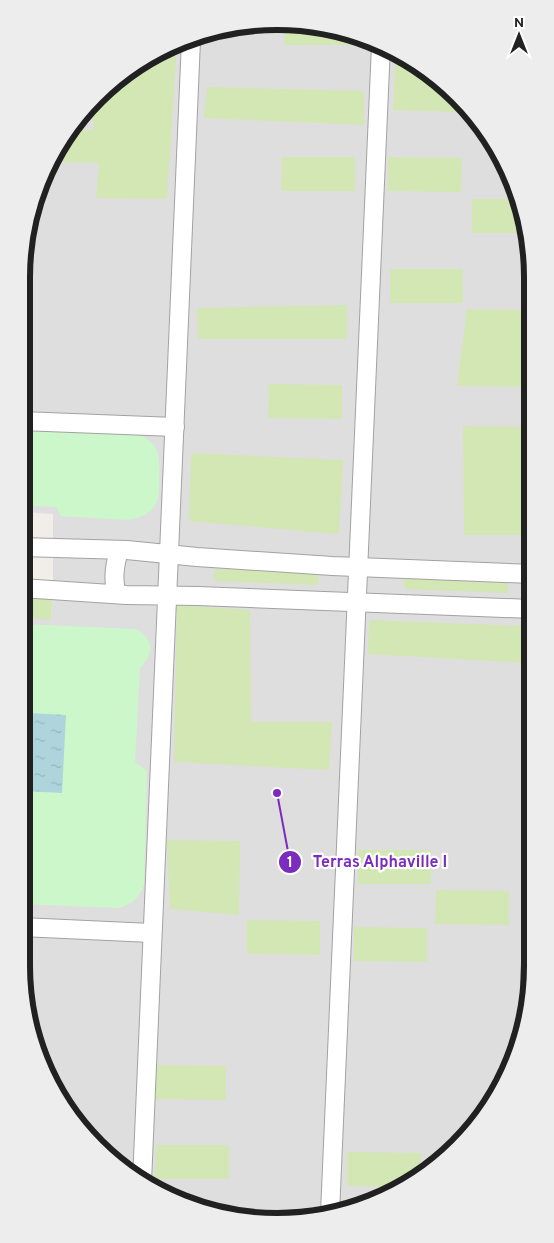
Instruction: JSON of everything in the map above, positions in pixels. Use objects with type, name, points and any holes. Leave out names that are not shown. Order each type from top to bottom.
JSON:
[{"type":"street","points":[[142,1173],[191,46]]},
{"type":"street","points":[[330,1207],[381,53]]},
{"type":"street","points":[[30,421],[175,427]]},
{"type":"street","points":[[30,547],[119,550],[217,558],[524,574]]},
{"type":"street","points":[[117,594],[114,584],[114,573],[119,550]]},
{"type":"street","points":[[30,589],[117,594],[524,609]]},
{"type":"street","points":[[30,927],[152,933]]},
{"type":"shaded area","points":[[277,30],[309,32],[341,38],[372,49],[401,63],[452,102],[473,127],[499,168],[516,213],[522,245],[524,277],[524,966],[522,998],[516,1030],[505,1061],[491,1090],[452,1141],[427,1162],[386,1188],[341,1205],[309,1211],[277,1213],[245,1211],[198,1200],[153,1180],[114,1152],[81,1116],[55,1075],[38,1030],[32,998],[30,966],[30,618],[51,619],[53,514],[30,513],[30,277],[32,245],[38,213],[55,168],[81,127],[102,102],[140,72],[182,49],[213,38],[245,32]]},
{"type":"green space","points":[[285,30],[309,32],[341,38],[358,44],[358,45],[284,45]]},
{"type":"green space","points":[[177,51],[167,199],[96,198],[99,163],[58,162],[79,130],[93,130],[94,111],[102,102],[140,72]]},
{"type":"green space","points":[[396,60],[440,91],[459,110],[459,112],[393,110]]},
{"type":"green space","points":[[207,87],[364,91],[364,125],[204,118]]},
{"type":"green space","points":[[282,157],[355,157],[355,191],[281,191]]},
{"type":"green space","points":[[388,157],[462,158],[461,192],[388,191]]},
{"type":"green space","points":[[472,199],[511,199],[520,233],[472,233]]},
{"type":"green space","points":[[390,269],[463,269],[463,303],[390,303]]},
{"type":"green space","points":[[347,305],[347,339],[198,339],[197,308]]},
{"type":"green space","points":[[467,309],[524,310],[524,387],[457,386]]},
{"type":"green space","points":[[269,384],[342,385],[342,419],[268,418]]},
{"type":"green space","points":[[463,426],[524,427],[524,535],[464,535]]},
{"type":"green space","points":[[30,431],[134,434],[149,440],[157,450],[159,471],[158,499],[153,508],[146,514],[128,520],[61,516],[56,507],[30,506]]},
{"type":"green space","points":[[191,453],[343,460],[339,534],[189,521]]},
{"type":"green space","points":[[216,569],[317,573],[319,581],[317,585],[216,581],[213,575]]},
{"type":"green space","points":[[406,576],[506,581],[509,587],[507,593],[406,589],[403,583]]},
{"type":"green space","points":[[30,589],[53,591],[51,620],[30,619]]},
{"type":"green space","points":[[177,605],[250,610],[251,722],[332,722],[329,770],[174,762]]},
{"type":"green space","points":[[369,620],[524,626],[524,663],[368,654]]},
{"type":"green space","points":[[30,624],[135,629],[141,632],[149,641],[150,652],[148,658],[140,668],[135,762],[147,771],[144,885],[137,897],[119,908],[30,904]]},
{"type":"green space","points":[[167,840],[240,841],[239,915],[170,909]]},
{"type":"green space","points":[[358,850],[431,850],[431,884],[358,884]]},
{"type":"green space","points":[[436,890],[509,891],[509,925],[435,924]]},
{"type":"green space","points":[[247,920],[320,921],[320,955],[247,954]]},
{"type":"green space","points":[[354,927],[427,928],[427,962],[354,961]]},
{"type":"green space","points":[[153,1065],[226,1066],[226,1100],[153,1099]]},
{"type":"green space","points":[[156,1145],[229,1145],[229,1179],[155,1179]]},
{"type":"green space","points":[[347,1152],[421,1153],[420,1167],[388,1187],[347,1186]]},
{"type":"water","points":[[30,713],[66,715],[62,793],[30,791]]},
{"type":"place","name":"Terras Alphaville I","points":[[277,793]]}]
